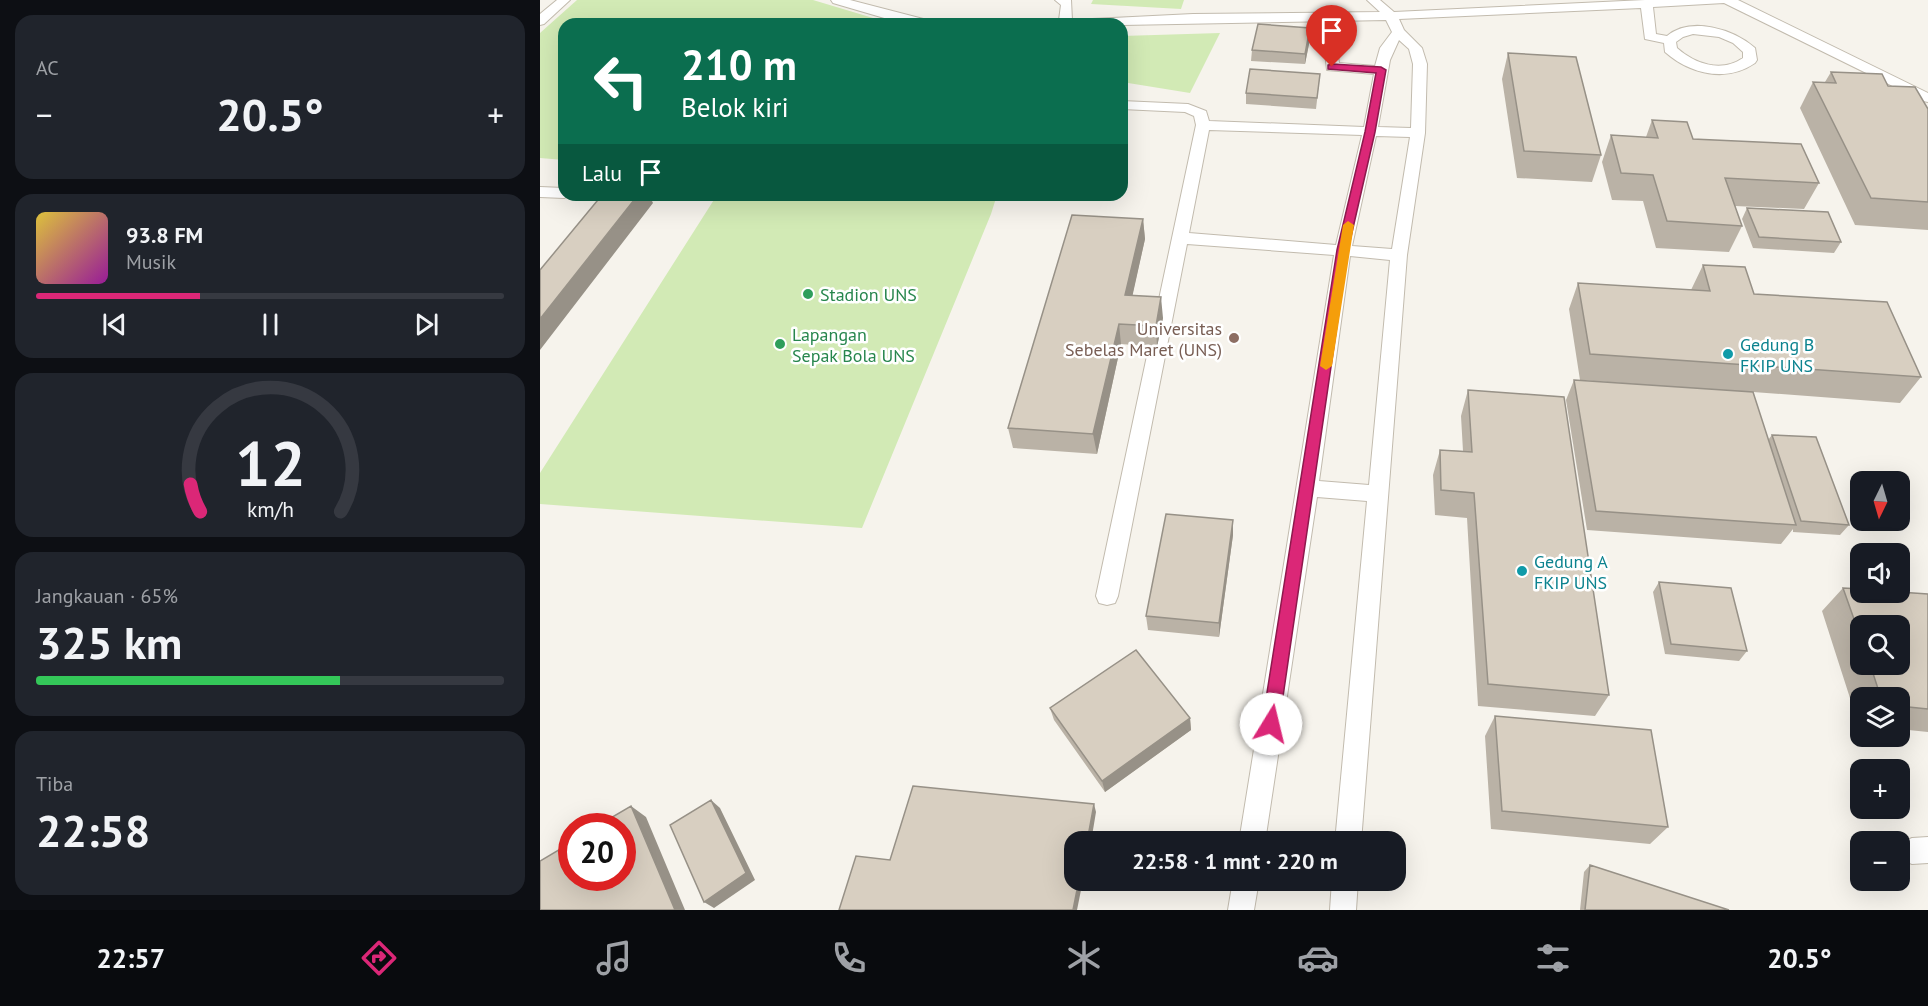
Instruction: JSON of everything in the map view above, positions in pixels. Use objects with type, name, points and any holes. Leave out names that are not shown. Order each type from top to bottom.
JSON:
[{"type":"lane","points":[[540,21],[564,0]]},
{"type":"lane","points":[[837,0],[898,18]]},
{"type":"lane","points":[[1349,831],[1399,255],[1418,133],[1420,64],[1415,48],[1373,0]]},
{"type":"lane","points":[[1128,21],[1193,18],[1394,24],[1721,0]]},
{"type":"lane","points":[[1065,1],[1065,18]]},
{"type":"lane","points":[[1647,4],[1650,36],[1670,41]]},
{"type":"lane","points":[[1731,15],[1742,42],[1750,51],[1750,60],[1743,66],[1729,70],[1693,65],[1679,58],[1670,49],[1670,41],[1678,33],[1692,30],[1710,31],[1731,15]]},
{"type":"lane","points":[[1731,15],[1928,98]]},
{"type":"lane","points":[[1254,831],[1343,250],[1370,132],[1381,70],[1394,24]]},
{"type":"lane","points":[[1332,53],[1332,67],[1381,70]]},
{"type":"lane","points":[[1107,596],[1203,125],[1201,114],[1188,108],[1128,105]]},
{"type":"lane","points":[[1203,125],[1418,133]]},
{"type":"lane","points":[[540,192],[558,194]]},
{"type":"lane","points":[[590,213],[599,201]]},
{"type":"lane","points":[[1181,238],[1399,255]]},
{"type":"lane","points":[[1308,488],[1378,494]]},
{"type":"lane","points":[[1241,910],[1244,891]]},
{"type":"lane","points":[[1342,910],[1344,891]]},
{"type":"green space","points":[[577,0],[813,0],[873,18],[558,18],[558,160],[540,158],[540,33]]},
{"type":"green space","points":[[1093,0],[1184,0],[1181,9],[1091,4]]},
{"type":"green space","points":[[1220,33],[1190,93],[1128,83],[1128,36]]},
{"type":"green space","name":"Lapangan Sepak Bola UNS","points":[[713,201],[995,201],[862,528],[540,504],[540,473]]},
{"type":"building","points":[[1258,24],[1310,28],[1305,54],[1252,50]]},
{"type":"building","points":[[1508,53],[1576,57],[1601,155],[1524,151]]},
{"type":"building","points":[[1250,69],[1320,74],[1317,98],[1246,93]]},
{"type":"building","points":[[1831,72],[1882,74],[1888,86],[1915,87],[1928,109],[1928,202],[1871,198],[1813,82],[1836,83]]},
{"type":"building","points":[[1652,120],[1687,122],[1693,139],[1801,144],[1819,183],[1725,178],[1742,226],[1667,221],[1653,175],[1621,173],[1611,135],[1658,138]]},
{"type":"building","points":[[597,201],[633,201],[540,319],[540,270]]},
{"type":"building","points":[[1747,208],[1828,212],[1841,242],[1759,237]]},
{"type":"building","points":[[1072,215],[1143,219],[1125,295],[1161,297],[1156,326],[1119,324],[1093,434],[1008,428]]},
{"type":"building","points":[[1703,265],[1745,267],[1754,294],[1887,302],[1921,377],[1590,354],[1578,283],[1710,291]]},
{"type":"building","points":[[1574,380],[1753,392],[1796,525],[1596,511]]},
{"type":"building","name":"Gedung A FKIP UNS","points":[[1468,390],[1564,397],[1609,695],[1488,684],[1474,493],[1441,490],[1440,450],[1472,452]]},
{"type":"building","points":[[1772,435],[1816,437],[1849,525],[1801,521]]},
{"type":"building","points":[[1166,514],[1233,520],[1219,623],[1146,616]]},
{"type":"building","points":[[1659,582],[1731,588],[1747,651],[1671,644]]},
{"type":"building","points":[[1843,588],[1850,588],[1850,603],[1910,603],[1910,593],[1928,594],[1928,709],[1910,707],[1910,687],[1877,687],[1874,675],[1910,675],[1910,615],[1853,615]]},
{"type":"building","points":[[1136,650],[1190,718],[1102,781],[1050,708]]},
{"type":"building","points":[[1495,716],[1651,730],[1668,827],[1502,811]]},
{"type":"building","points":[[913,786],[1094,804],[1089,831],[1064,831],[1064,891],[1077,891],[1073,910],[839,910],[856,856],[890,860]]},
{"type":"building","points":[[711,800],[746,873],[704,902],[670,825]]},
{"type":"building","points":[[631,806],[634,813],[619,813]]},
{"type":"building","points":[[636,818],[675,910],[540,910],[540,861],[558,850],[558,891],[636,891]]},
{"type":"building","points":[[1590,865],[1729,910],[1585,910]]},
{"type":"slow traffic","points":[[1326,366],[1348,225]]},
{"type":"place","name":"Stadion UNS","points":[[808,294]]},
{"type":"place","name":"Universitas Sebelas Maret (UNS)","points":[[1234,338]]},
{"type":"place","name":"Lapangan Sepak Bola UNS","points":[[780,344]]},
{"type":"place","name":"Gedung B FKIP UNS","points":[[1728,354]]},
{"type":"place","name":"Gedung A FKIP UNS","points":[[1522,571]]},
{"type":"route","points":[[1271,724],[1343,250],[1370,132],[1381,70],[1332,67]]}]
